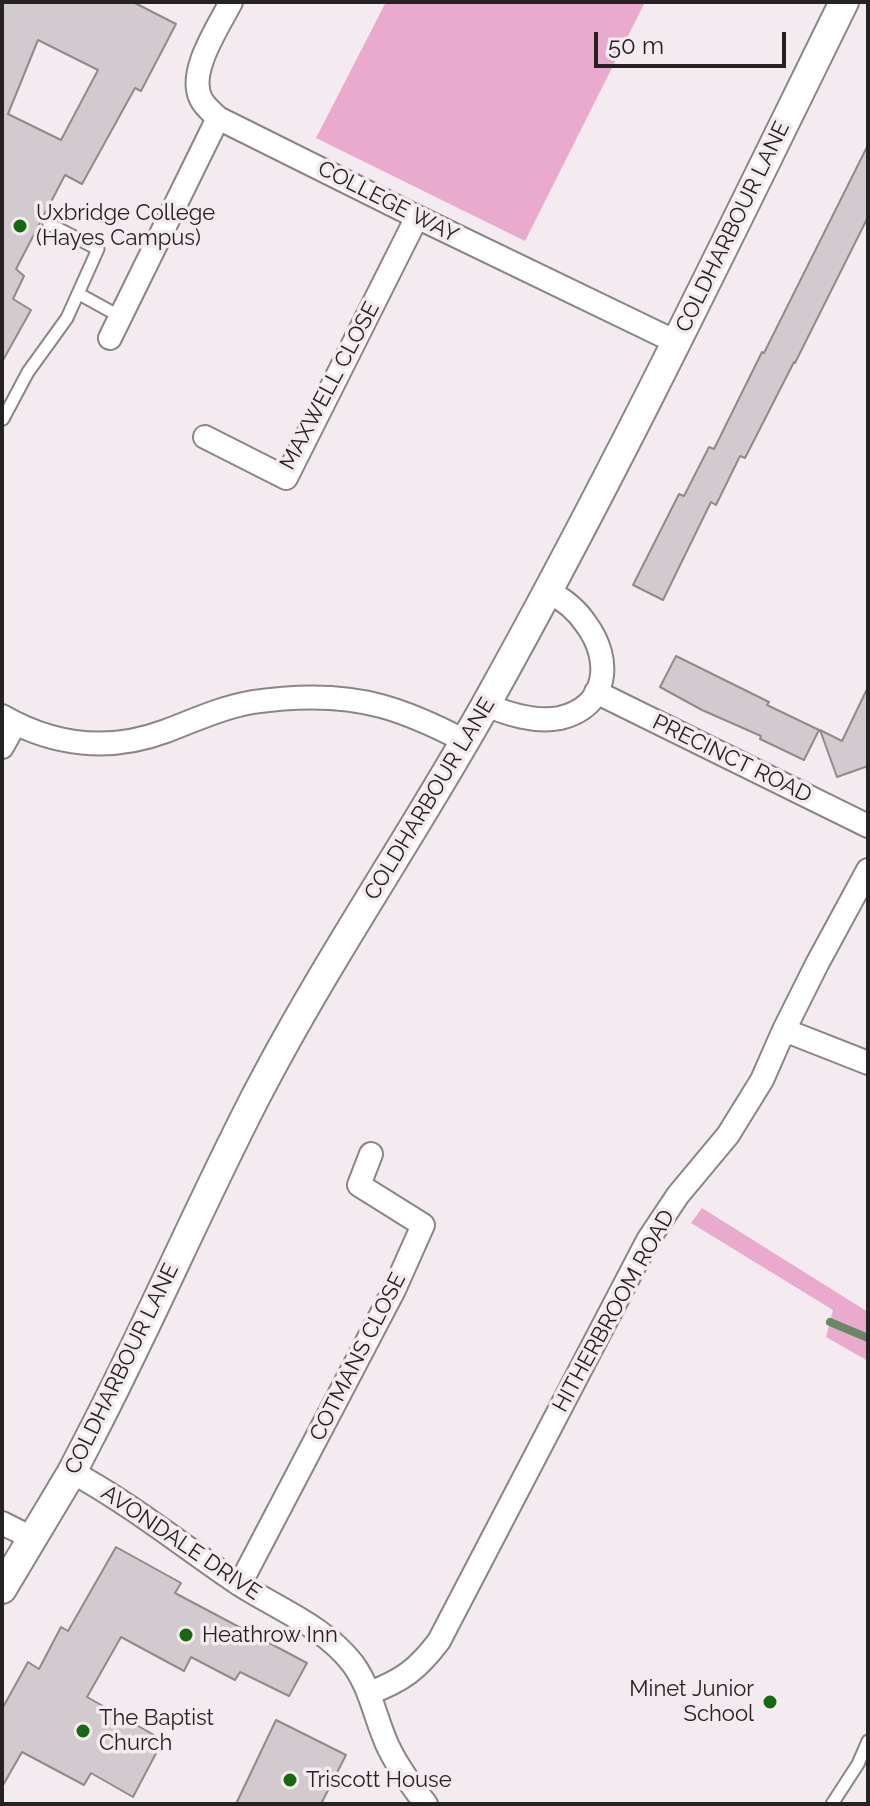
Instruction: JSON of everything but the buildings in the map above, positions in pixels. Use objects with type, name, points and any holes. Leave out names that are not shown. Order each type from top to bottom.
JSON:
[{"type":"street","points":[[110,338],[218,118],[202,101],[197,83],[202,62],[231,2]]},
{"type":"street","name":"COLDHARBOUR LANE","points":[[2,1589],[72,1472],[115,1390],[272,1067],[486,705],[549,592],[844,2]]},
{"type":"street","name":"COLLEGE WAY","points":[[218,118],[676,342]]},
{"type":"street","name":"MAXWELL CLOSE","points":[[205,437],[286,478],[417,217]]},
{"type":"street","points":[[486,705],[518,716],[557,719],[583,707],[596,692],[604,666],[597,642],[573,607],[549,592]]},
{"type":"street","name":"PRECINCT ROAD","points":[[596,692],[868,826]]},
{"type":"street","points":[[2,747],[9,720],[58,740],[114,742],[149,737],[225,708],[254,702],[326,698],[390,708],[465,741]]},
{"type":"street","name":"HITHERBROOM ROAD","points":[[369,1693],[409,1674],[439,1641],[648,1240],[678,1195],[728,1135],[762,1080],[817,964],[868,870]]},
{"type":"street","points":[[784,1030],[868,1063]]},
{"type":"street","name":"COTMANS CLOSE","points":[[240,1584],[394,1290],[423,1225],[359,1185],[371,1154]]},
{"type":"street","name":"AVONDALE DRIVE","points":[[72,1472],[336,1645],[355,1666],[369,1693],[385,1740],[426,1804]]},
{"type":"street","points":[[2,1523],[32,1538]]},
{"type":"lane","points":[[3,419],[28,372],[59,330],[79,294],[98,249],[49,224]]},
{"type":"lane","points":[[79,294],[121,317]]},
{"type":"lane","points":[[832,1804],[858,1764],[868,1741]]},
{"type":"shaded area","points":[[386,2],[645,2],[525,241],[316,138]]},
{"type":"shaded area","points":[[702,1208],[868,1312],[868,1361],[826,1337],[833,1310],[691,1223]]},
{"type":"waterway","points":[[830,1322],[868,1338]]},
{"type":"place","name":"Uxbridge College (Hayes Campus)","points":[[20,226]]},
{"type":"place","name":"Heathrow Inn","points":[[186,1635]]},
{"type":"place","name":"Minet Junior School","points":[[770,1702]]},
{"type":"place","name":"The Baptist Church","points":[[83,1731]]},
{"type":"place","name":"Triscott House","points":[[290,1780]]}]
